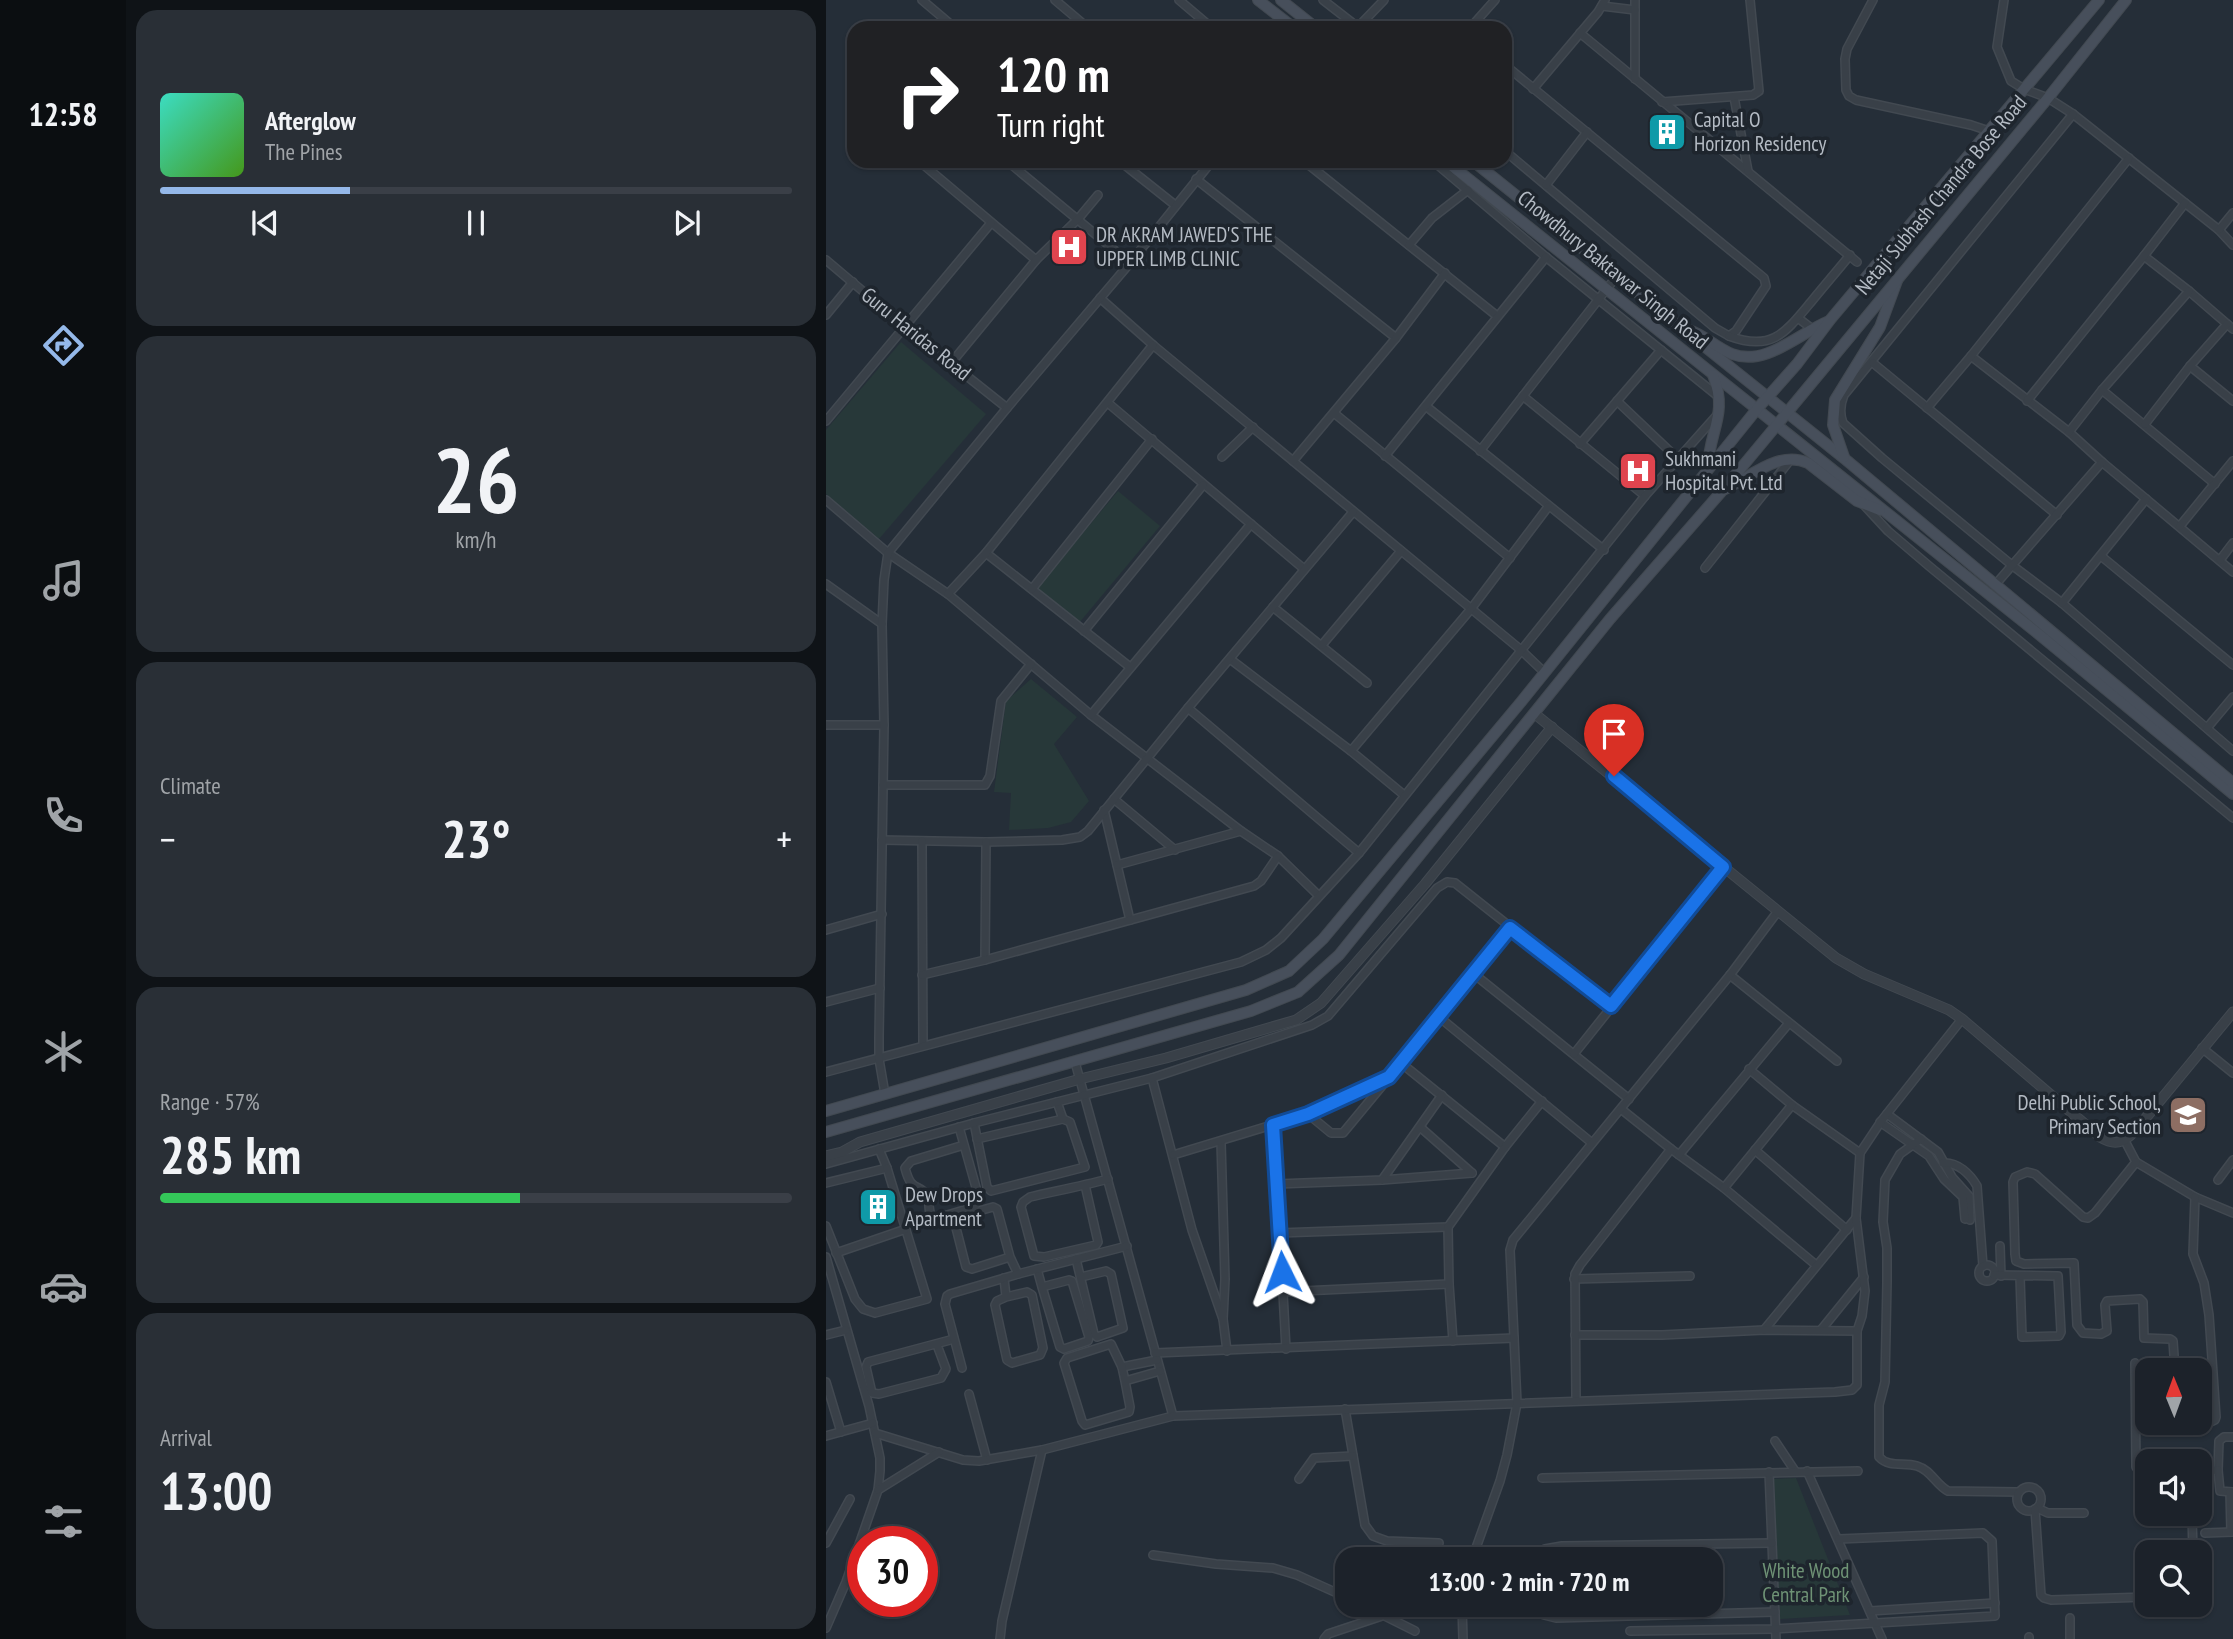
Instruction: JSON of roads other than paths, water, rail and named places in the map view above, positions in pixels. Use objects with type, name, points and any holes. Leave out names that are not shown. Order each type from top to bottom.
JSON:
[{"type":"main road","points":[[1258,0],[1285,21]]},
{"type":"main road","points":[[1281,0],[1307,21]]},
{"type":"main road","name":"Netaji Subhash Chandra Bose Road","points":[[826,1111],[1246,990],[1289,971],[1323,939],[1422,821],[1757,409],[1797,364],[1830,320],[2099,0]]},
{"type":"main road","name":"Netaji Subhash Chandra Bose Road","points":[[826,1132],[1251,1011],[1298,992],[1339,955],[1610,618],[1722,491],[2126,0]]},
{"type":"main road","name":"Chowdhury Baktawar Singh Road","points":[[1455,168],[1887,512],[2233,794]]},
{"type":"main road","name":"Chowdhury Baktawar Singh Road","points":[[1482,168],[1845,460],[2233,783]]},
{"type":"main road","points":[[1845,460],[1833,425],[1835,400],[1880,327],[1896,288],[1898,276]]},
{"type":"main road","points":[[1681,328],[1703,336],[1727,352],[1752,358],[1777,349],[1811,328],[1830,320]]},
{"type":"main road","points":[[1708,470],[1708,456],[1720,411],[1720,397],[1713,375]]},
{"type":"main road","points":[[1722,491],[1763,467],[1791,458],[1808,463],[1863,505],[1887,512]]},
{"type":"main road","points":[[1597,608],[1610,618]]},
{"type":"main road","points":[[1582,626],[1595,637]]},
{"type":"main road","points":[[1422,821],[1437,834]]},
{"type":"street","points":[[922,0],[947,21]]},
{"type":"street","points":[[1055,0],[1080,21]]},
{"type":"street","points":[[1179,0],[1204,21]]},
{"type":"street","points":[[1323,0],[1350,21]]},
{"type":"street","points":[[1365,21],[1384,0]]},
{"type":"street","points":[[1476,21],[1495,0]]},
{"type":"street","points":[[1635,0],[1635,79]]},
{"type":"street","points":[[1661,102],[1753,95],[1759,91],[1750,0]]},
{"type":"street","points":[[1873,0],[1847,49],[1846,90],[1849,96],[1856,100],[1989,131]]},
{"type":"street","points":[[2004,0],[1998,52],[2011,81],[2048,98],[2073,114],[2219,230],[2233,245]]},
{"type":"street","points":[[1533,89],[1604,3],[1635,10]]},
{"type":"street","points":[[1580,33],[1857,262]]},
{"type":"street","points":[[1512,71],[1764,278],[1766,286],[1736,331],[1729,336]]},
{"type":"street","points":[[1734,97],[1748,172]]},
{"type":"street","points":[[2073,114],[1844,396],[1840,407],[1843,423],[2013,566],[2062,603],[2233,751]]},
{"type":"street","points":[[1546,185],[1587,132]]},
{"type":"street","points":[[1512,157],[1715,328],[1729,336],[1753,343],[1770,340],[1787,331],[1850,255]]},
{"type":"street","points":[[1927,408],[2129,158]]},
{"type":"street","points":[[927,168],[1036,260]]},
{"type":"street","points":[[1016,168],[1130,263]]},
{"type":"street","points":[[1129,168],[1175,205]]},
{"type":"street","points":[[885,1094],[879,1059],[884,725],[882,624],[888,553],[1206,168]]},
{"type":"street","points":[[1313,168],[1497,316]]},
{"type":"street","points":[[1441,168],[1546,257],[1720,397]]},
{"type":"street","points":[[1196,179],[1396,338]]},
{"type":"street","points":[[1409,245],[1432,218],[1468,190]]},
{"type":"street","points":[[952,362],[1036,260],[1098,195]]},
{"type":"street","points":[[2027,401],[2185,203]]},
{"type":"street","points":[[2219,230],[2233,213]]},
{"type":"street","points":[[826,421],[991,223]]},
{"type":"street","points":[[2144,256],[2230,326],[2190,366],[2145,424]]},
{"type":"street","points":[[1385,456],[1546,257]]},
{"type":"street","name":"Guru Haridas Road","points":[[826,260],[1007,408]]},
{"type":"street","points":[[1293,461],[1396,338],[1444,273]]},
{"type":"street","points":[[1480,451],[1616,277]]},
{"type":"street","points":[[826,315],[853,282]]},
{"type":"street","points":[[2069,432],[2189,290]]},
{"type":"street","points":[[1100,298],[1544,672]]},
{"type":"street","points":[[1798,318],[1811,328]]},
{"type":"street","points":[[948,594],[986,553],[1153,345]]},
{"type":"street","points":[[1580,444],[1661,350]]},
{"type":"street","points":[[1970,356],[2069,432],[2233,572]]},
{"type":"street","points":[[1872,363],[2057,515]]},
{"type":"street","points":[[2190,366],[2233,401]]},
{"type":"street","points":[[2102,390],[2214,484]]},
{"type":"street","points":[[1523,396],[1645,496]]},
{"type":"street","points":[[1617,401],[1678,459]]},
{"type":"street","points":[[1108,403],[1304,569]]},
{"type":"street","points":[[1427,407],[1604,550]]},
{"type":"street","points":[[826,1072],[1252,958],[1281,939],[1318,895],[1359,853],[1645,496],[1720,411]]},
{"type":"street","points":[[1334,412],[1510,558]]},
{"type":"street","points":[[1222,457],[1252,427]]},
{"type":"street","points":[[1032,589],[1152,439]]},
{"type":"street","points":[[1705,568],[1791,458]]},
{"type":"street","points":[[2180,526],[2233,461]]},
{"type":"street","points":[[1995,585],[2102,462]]},
{"type":"street","points":[[1084,631],[1203,485]]},
{"type":"street","points":[[2062,603],[2147,499]]},
{"type":"street","points":[[826,500],[888,553],[948,594],[1091,715],[1241,831],[1278,856],[1318,895]]},
{"type":"street","points":[[1863,505],[1888,531],[2233,818]]},
{"type":"street","points":[[1351,751],[1471,609],[1548,507]]},
{"type":"street","points":[[882,840],[986,842],[1080,837],[1088,831],[1353,512]]},
{"type":"street","points":[[1091,715],[1251,524]]},
{"type":"street","points":[[2220,559],[2233,543]]},
{"type":"street","points":[[1322,645],[1401,551]]},
{"type":"street","points":[[986,553],[1130,667]]},
{"type":"street","points":[[2101,556],[2233,665]]},
{"type":"street","points":[[826,584],[882,624]]},
{"type":"street","points":[[1273,607],[1367,683]]},
{"type":"street","points":[[1230,659],[1404,795]]},
{"type":"street","points":[[883,785],[985,785],[990,775],[1001,701],[1031,664]]},
{"type":"street","points":[[2207,728],[2233,697]]},
{"type":"street","points":[[1188,708],[1359,853]]},
{"type":"street","points":[[1535,714],[1849,967],[1949,1010],[2109,1142],[2125,1141],[2233,1012]]},
{"type":"street","points":[[826,725],[884,725]]},
{"type":"street","points":[[826,1156],[842,1152],[860,1142],[1080,1079],[1284,1025],[1309,1013],[1321,1003],[1424,884],[1552,727]]},
{"type":"street","points":[[1114,799],[1175,850]]},
{"type":"street","points":[[1104,810],[1130,920]]},
{"type":"street","points":[[1117,865],[1241,831]]},
{"type":"street","points":[[922,841],[923,1045]]},
{"type":"street","points":[[985,960],[986,842]]},
{"type":"street","points":[[922,975],[1254,887],[1278,856]]},
{"type":"street","points":[[1574,1054],[1723,867]]},
{"type":"street","points":[[826,1164],[1152,1078],[1312,1025],[1328,1016],[1437,888],[1447,882],[1455,883],[1611,1006]]},
{"type":"street","points":[[1476,1547],[1500,1481],[1517,1403],[1510,1245],[1730,975],[1778,911]]},
{"type":"street","points":[[826,930],[882,914]]},
{"type":"street","points":[[1308,1114],[1331,1133],[1343,1133],[1510,928]]},
{"type":"street","points":[[1474,974],[1629,1099]]},
{"type":"street","points":[[1730,975],[1837,1061]]},
{"type":"street","points":[[826,1002],[880,988]]},
{"type":"street","points":[[1439,1017],[1592,1143]]},
{"type":"street","points":[[875,1433],[963,1460],[987,1460],[1042,1450],[1173,1416],[1852,1390],[1857,1385],[1857,1331],[1864,1306],[1864,1277],[1856,1218],[1860,1153],[1880,1122],[1962,1019]]},
{"type":"street","points":[[1679,1155],[1789,1023]]},
{"type":"street","points":[[2202,1048],[2233,1073]]},
{"type":"street","points":[[1075,1062],[1173,1416]]},
{"type":"street","points":[[1401,1063],[1505,1147]]},
{"type":"street","points":[[1749,1069],[1792,1105],[1860,1153]]},
{"type":"street","points":[[1172,1155],[1308,1114],[1389,1077]]},
{"type":"street","points":[[1152,1078],[1192,1230],[1223,1319]]},
{"type":"street","points":[[1382,1180],[1442,1095]]},
{"type":"street","points":[[1453,1341],[1448,1227],[1505,1147],[1542,1101]]},
{"type":"street","points":[[1057,1102],[1063,1119]]},
{"type":"street","points":[[1724,1188],[1792,1105]]},
{"type":"street","points":[[1621,1108],[1724,1188],[1816,1265]]},
{"type":"street","points":[[1880,1122],[1929,1156],[1944,1179],[1962,1196],[1968,1219],[1969,1196],[1952,1177],[1938,1152],[1887,1114]]},
{"type":"street","points":[[974,1123],[977,1139],[987,1187],[991,1191],[1083,1168],[1085,1165],[1070,1122],[1063,1119],[977,1139]]},
{"type":"street","points":[[1273,1125],[1286,1349]]},
{"type":"street","points":[[1420,1126],[1482,1180]]},
{"type":"street","points":[[959,1127],[978,1191],[977,1203],[974,1207],[934,1219],[930,1217],[929,1198],[922,1189],[913,1187],[908,1181],[905,1168],[911,1161],[964,1145]]},
{"type":"street","points":[[1921,1139],[1900,1154],[1885,1180],[1883,1222],[1887,1263],[1887,1309],[1885,1382],[1879,1405],[1879,1457],[1889,1464],[1915,1465],[1926,1469],[1942,1488],[1948,1491],[2018,1492],[2025,1487],[2037,1489],[2041,1496],[2037,1507],[2041,1595],[2051,1600],[2135,1597]]},
{"type":"street","points":[[2125,1141],[2136,1162],[2195,1197],[2233,1213]]},
{"type":"street","points":[[1221,1142],[1225,1279],[1223,1319],[1227,1351]]},
{"type":"street","points":[[826,1226],[855,1299],[863,1309],[875,1313],[928,1299],[879,1149]]},
{"type":"street","points":[[1576,1401],[1574,1279],[1580,1265],[1671,1149]]},
{"type":"street","points":[[1755,1150],[1847,1230]]},
{"type":"street","points":[[2218,1180],[2233,1160]]},
{"type":"street","points":[[2136,1162],[2088,1218],[2083,1217],[2035,1174],[2027,1172],[2015,1177],[2016,1261],[2024,1264],[2074,1263],[2077,1325],[2083,1333],[2101,1334],[2107,1331],[2107,1301],[2140,1299],[2143,1302],[2144,1338],[2170,1339],[2173,1341],[2174,1358]]},
{"type":"street","points":[[1936,1165],[1945,1163],[1959,1167],[1977,1186],[1983,1266],[1979,1272],[1981,1279],[1989,1281],[1998,1276],[2059,1277],[2062,1332],[2059,1336],[2022,1336],[2020,1277]]},
{"type":"street","points":[[826,1183],[887,1168]]},
{"type":"street","points":[[1277,1184],[1472,1173]]},
{"type":"street","points":[[1085,1185],[1098,1242],[1044,1257],[1034,1256],[1021,1207],[1023,1202],[1030,1197],[1108,1179]]},
{"type":"street","points":[[2195,1197],[2193,1254],[2204,1283],[2212,1358]]},
{"type":"street","points":[[1010,1257],[972,1269],[966,1267],[954,1220],[993,1207],[997,1209],[1010,1257],[1018,1274]]},
{"type":"street","points":[[1764,1330],[1856,1218]]},
{"type":"street","points":[[1279,1233],[1448,1227]]},
{"type":"street","points":[[836,1253],[906,1229]]},
{"type":"street","points":[[1998,1276],[2000,1246]]},
{"type":"street","points":[[962,1368],[945,1304],[947,1296],[1018,1274],[1127,1247]]},
{"type":"street","points":[[826,1257],[873,1423],[880,1458],[878,1490],[846,1582],[826,1628]]},
{"type":"street","points":[[1076,1259],[1080,1276],[1096,1336],[1123,1328],[1111,1274],[1105,1272],[1080,1276]]},
{"type":"street","points":[[1983,1266],[1991,1266],[1998,1276]]},
{"type":"street","points":[[1037,1269],[1042,1286],[1060,1347],[1064,1349],[1088,1341],[1072,1281],[1042,1286]]},
{"type":"street","points":[[1574,1279],[1690,1276]]},
{"type":"street","points":[[1821,1330],[1864,1277]]},
{"type":"street","points":[[1004,1278],[1006,1297]]},
{"type":"street","points":[[1282,1292],[1449,1284]]},
{"type":"street","points":[[1027,1292],[1032,1295],[1043,1348],[1040,1356],[1012,1363],[1007,1360],[995,1305],[1006,1297],[1027,1292]]},
{"type":"street","points":[[826,1335],[846,1330]]},
{"type":"street","points":[[1575,1335],[1662,1335],[1764,1330],[1857,1331]]},
{"type":"street","points":[[1122,1367],[1156,1357],[1227,1351],[1514,1338]]},
{"type":"street","points":[[937,1345],[946,1369],[941,1378],[879,1394],[872,1393],[866,1367],[868,1362],[954,1339]]},
{"type":"street","points":[[1111,1345],[1122,1367],[1125,1381],[1129,1412],[1085,1425],[1064,1363],[1065,1360],[1111,1345]]},
{"type":"street","points":[[2212,1359],[2216,1417],[2212,1422]]},
{"type":"street","points":[[1125,1381],[1160,1371]]},
{"type":"street","points":[[826,1382],[841,1432]]},
{"type":"street","points":[[969,1394],[987,1460]]},
{"type":"street","points":[[1345,1409],[1365,1525],[1373,1536],[1387,1541],[1440,1543]]},
{"type":"street","points":[[826,1436],[873,1423]]},
{"type":"street","points":[[2205,1533],[2232,1532],[2231,1492],[2220,1491],[2218,1471],[2219,1441],[2224,1437],[2233,1437]]},
{"type":"street","points":[[1775,1441],[1795,1471]]},
{"type":"street","points":[[1000,1639],[1042,1450]]},
{"type":"street","points":[[878,1490],[939,1452]]},
{"type":"street","points":[[1299,1479],[1314,1458],[1353,1456]]},
{"type":"street","points":[[1807,1471],[1882,1639]]},
{"type":"street","points":[[1542,1478],[1858,1471]]},
{"type":"street","points":[[2212,1471],[2218,1471]]},
{"type":"street","points":[[1769,1472],[1776,1639]]},
{"type":"street","points":[[2018,1492],[2016,1500],[2019,1507],[2026,1511],[2037,1507],[2084,1511]]},
{"type":"street","points":[[826,1544],[850,1499]]},
{"type":"street","points":[[1630,1631],[1776,1629],[1993,1617],[1996,1613],[1992,1541],[1983,1534],[1839,1539]]},
{"type":"street","points":[[1556,1547],[1772,1544]]},
{"type":"street","points":[[1153,1555],[1216,1564],[1273,1568],[1297,1575],[1335,1592]]},
{"type":"street","points":[[1870,1611],[1995,1603]]},
{"type":"street","points":[[1723,1613],[1775,1612]]},
{"type":"street","points":[[1324,1639],[1328,1634],[1379,1617]]},
{"type":"street","points":[[1389,1617],[1415,1631]]},
{"type":"street","points":[[1462,1617],[1463,1639]]},
{"type":"street","points":[[1552,1617],[1590,1617]]},
{"type":"street","points":[[1691,1617],[1693,1630]]},
{"type":"street","points":[[2070,1618],[2070,1639]]},
{"type":"place","name":"Capital O Horizon Residency","points":[[1667,132]]},
{"type":"place","name":"DR AKRAM JAWED'S THE UPPER LIMB CLINIC","points":[[1069,247]]},
{"type":"place","name":"Sukhmani Hospital Pvt. Ltd","points":[[1638,471]]},
{"type":"place","name":"Delhi Public School, Primary Section","points":[[2188,1115]]},
{"type":"place","name":"Dew Drops Apartment","points":[[878,1207]]},
{"type":"park label","name":"White Wood Central Park","points":[[1806,1583]]}]
